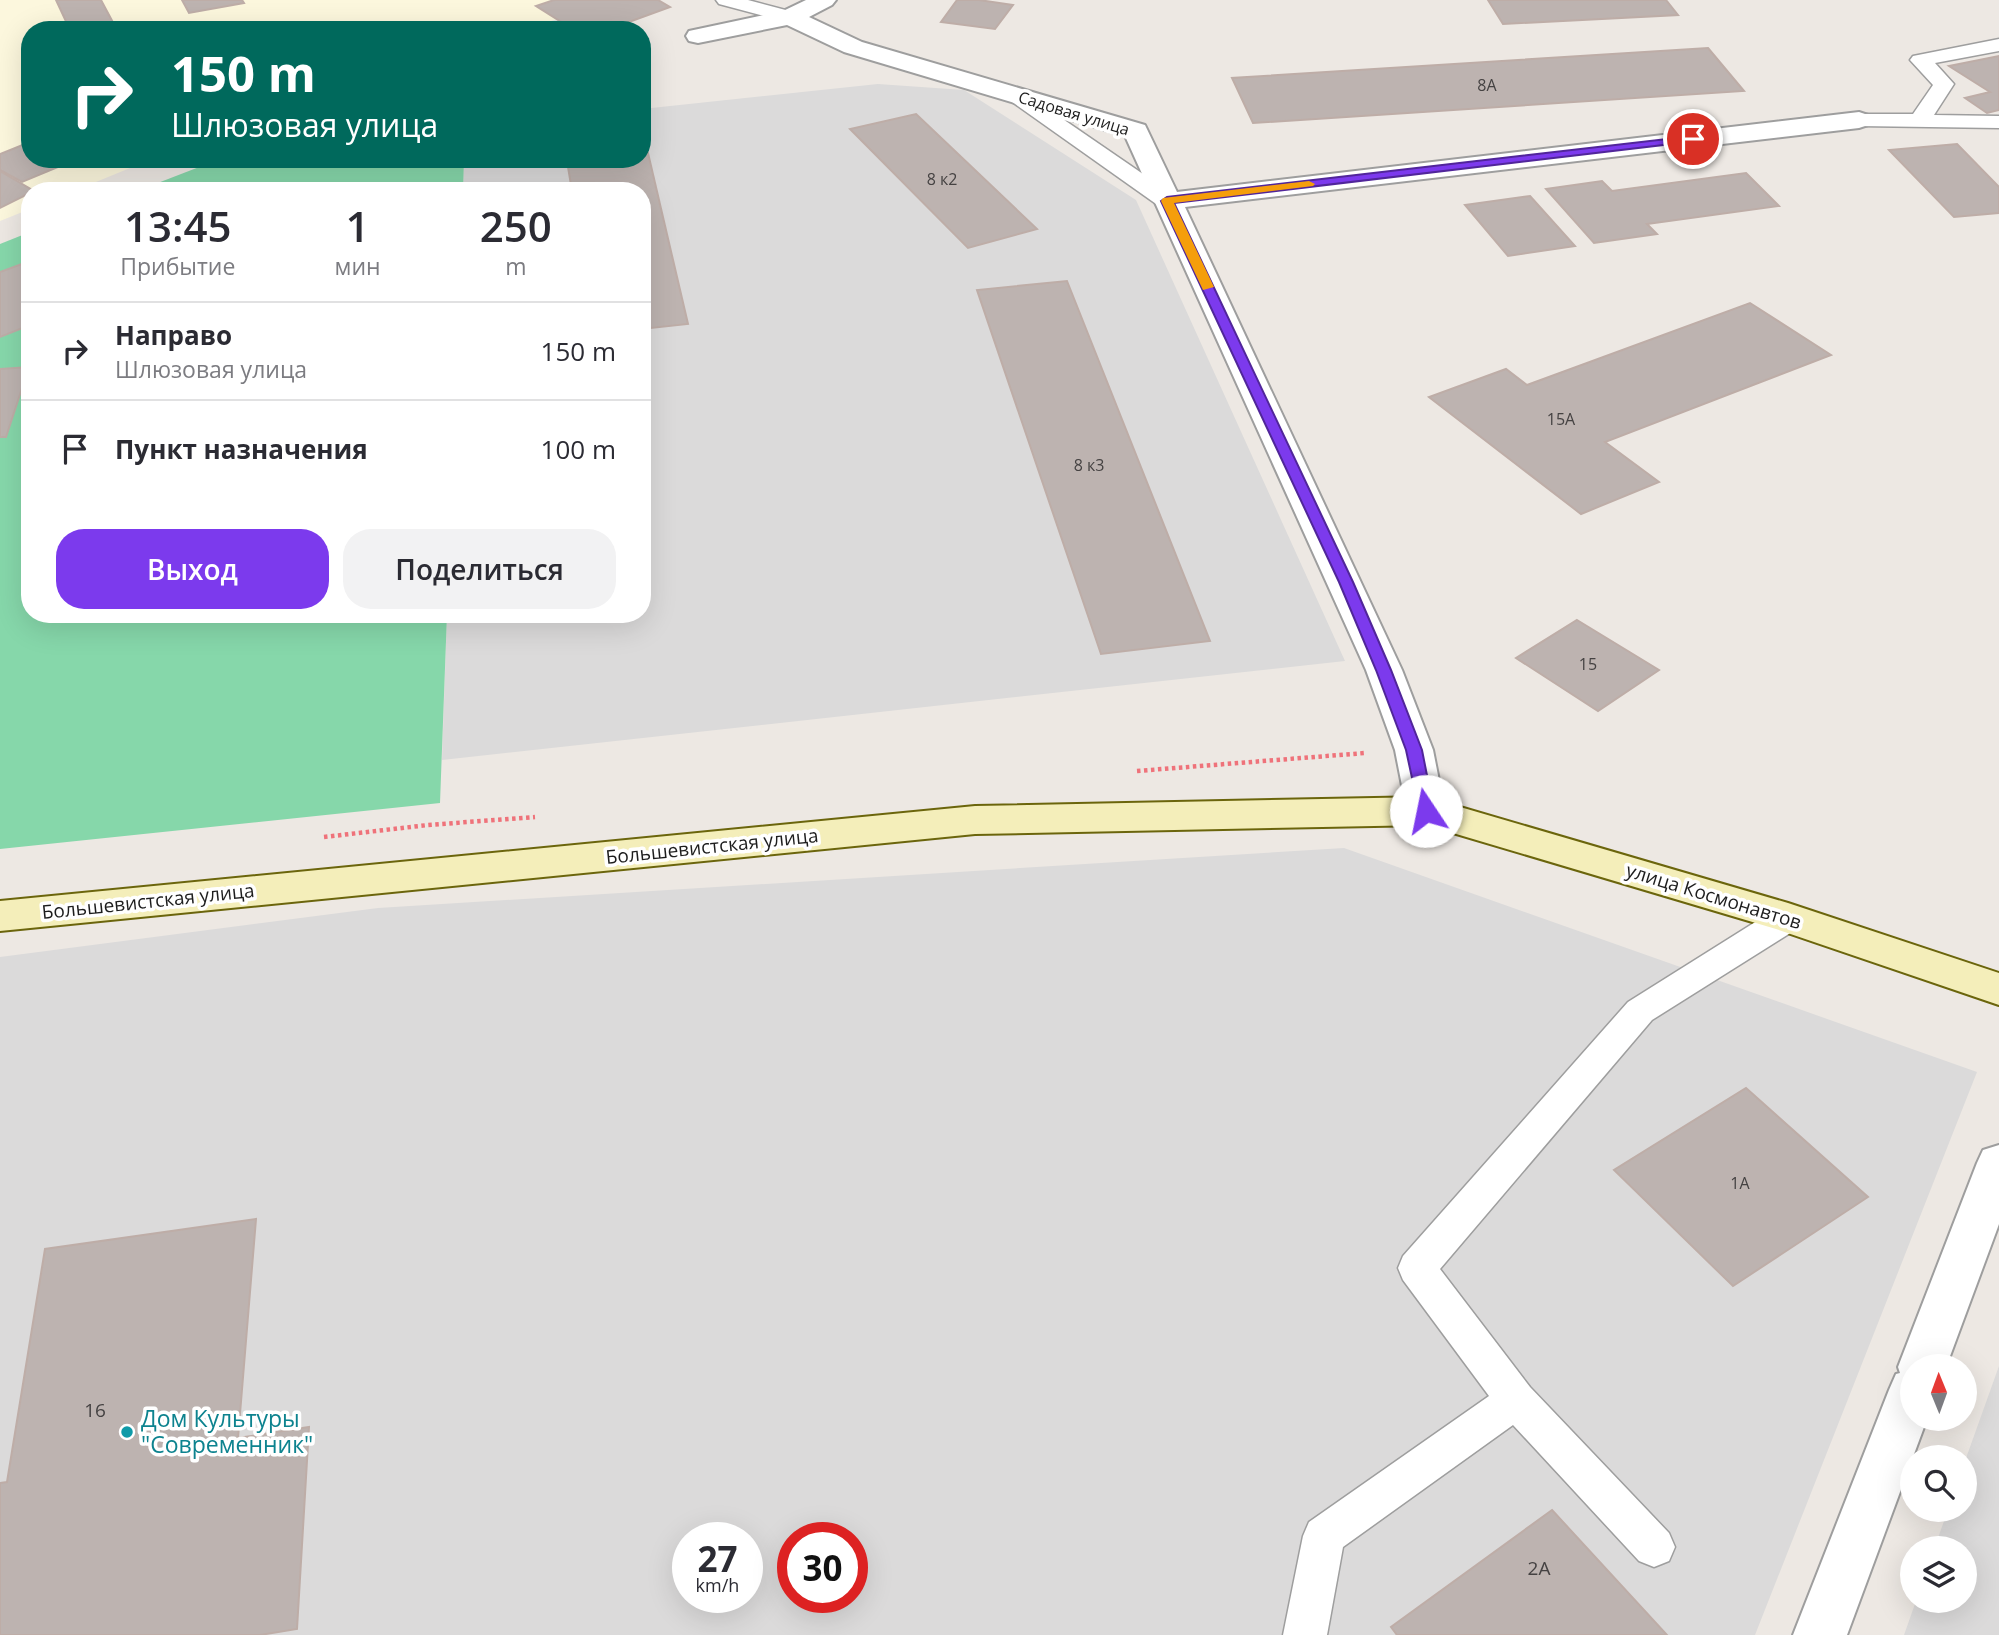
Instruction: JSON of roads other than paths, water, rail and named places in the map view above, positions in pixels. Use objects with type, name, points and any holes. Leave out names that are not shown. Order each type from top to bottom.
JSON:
[{"type":"main road","name":"Большевистская улица","points":[[0,916],[975,820],[1426,811]]},
{"type":"main road","name":"улица Космонавтов","points":[[1426,811],[1788,918],[1999,989]]},
{"type":"street","points":[[698,36],[790,17],[824,0]]},
{"type":"street","name":"Садовая улица","points":[[790,17],[853,47],[1136,131],[1346,582],[1384,670],[1414,750],[1426,811]]},
{"type":"street","points":[[1167,201],[1859,120]]},
{"type":"street","points":[[1927,1354],[1999,1163]]},
{"type":"street","points":[[1819,1635],[1900,1424]]},
{"type":"lane","points":[[726,0],[790,17]]},
{"type":"lane","points":[[1922,119],[1944,83],[1920,60],[1999,44]]},
{"type":"lane","points":[[1014,95],[1167,201]]},
{"type":"lane","points":[[1859,120],[1999,122]]},
{"type":"lane","points":[[1654,1547],[1516,1400],[1417,1268],[1640,1011],[1788,918]]},
{"type":"lane","points":[[1305,1635],[1324,1536],[1516,1400]]},
{"type":"place","name":"Дом Культуры \"Современник\"","points":[[127,1432]]}]
